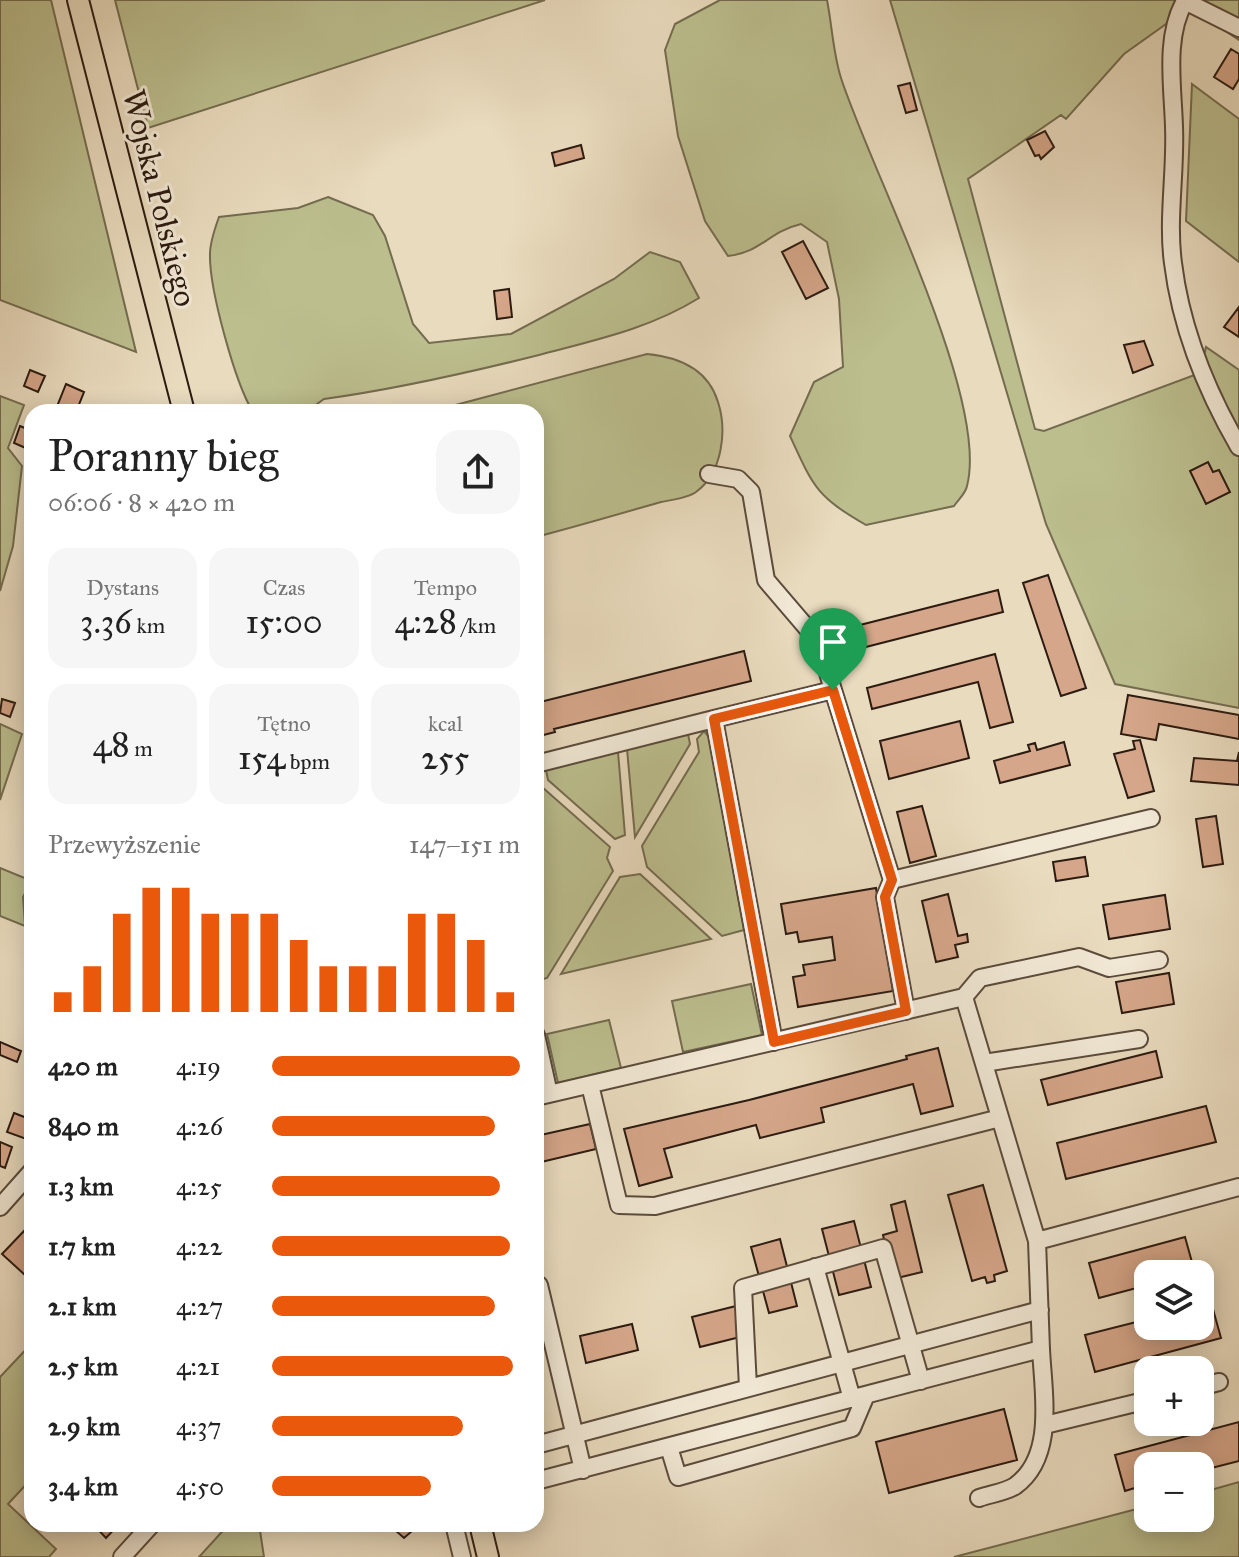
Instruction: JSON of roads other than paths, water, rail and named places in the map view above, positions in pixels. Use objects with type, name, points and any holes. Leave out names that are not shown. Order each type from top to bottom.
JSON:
[{"type":"main road","name":"Wojska Polskiego","points":[[78,0],[182,404]]},
{"type":"main road","points":[[482,1532],[488,1557]]},
{"type":"street","points":[[1239,28],[1185,1],[1177,15],[1172,54],[1175,164],[1172,260],[1180,304],[1201,373],[1239,447]]},
{"type":"street","points":[[709,474],[738,479],[751,492],[766,580],[819,642],[892,880],[885,897],[906,1011]]},
{"type":"street","points":[[544,762],[833,690]]},
{"type":"street","points":[[714,719],[774,1042]]},
{"type":"street","points":[[892,880],[1151,818]]},
{"type":"street","points":[[544,1096],[964,997],[980,978],[1079,957],[1109,968],[1159,960]]},
{"type":"street","points":[[964,997],[1037,1241],[1045,1425],[1034,1467],[1014,1487],[979,1498]]},
{"type":"street","points":[[984,1063],[1139,1039]]},
{"type":"street","points":[[590,1085],[619,1205],[655,1206],[1000,1118]]},
{"type":"street","points":[[0,1207],[24,1180]]},
{"type":"street","points":[[1037,1241],[1239,1187]]},
{"type":"street","points":[[748,1387],[743,1288],[883,1248],[921,1381]]},
{"type":"street","points":[[669,1447],[678,1477],[852,1428],[859,1397],[842,1363],[815,1267]]},
{"type":"street","points":[[544,1306],[583,1470]]},
{"type":"street","points":[[544,1443],[1040,1310]]},
{"type":"street","points":[[544,1479],[1041,1349]]},
{"type":"street","points":[[1214,1383],[1219,1382]]},
{"type":"street","points":[[1045,1425],[1134,1403]]},
{"type":"street","points":[[122,1557],[145,1532]]},
{"type":"street","points":[[456,1532],[462,1557]]}]
